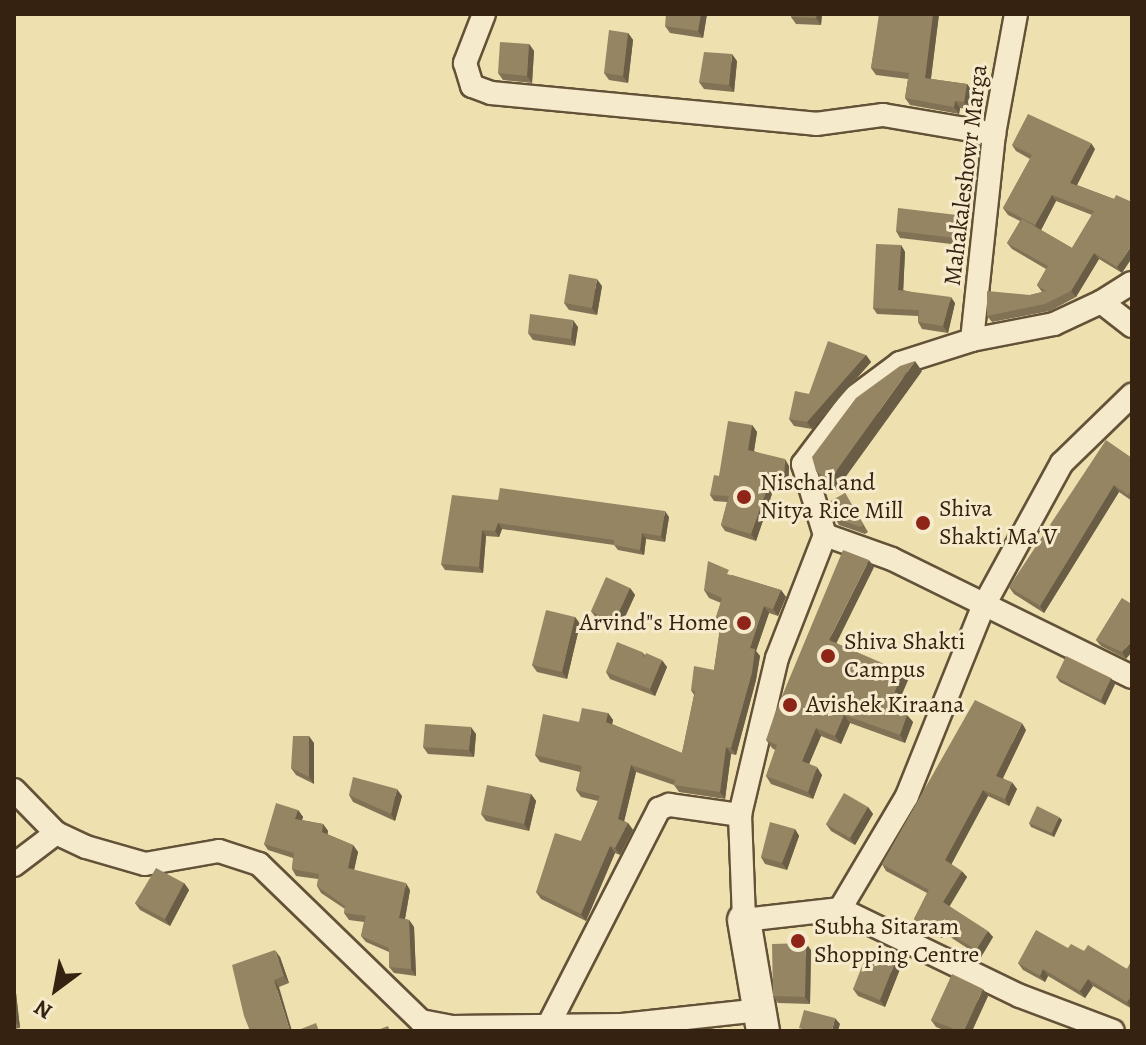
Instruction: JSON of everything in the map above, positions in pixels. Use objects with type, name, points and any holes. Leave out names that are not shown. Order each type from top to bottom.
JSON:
[{"type":"main road","points":[[744,920],[761,1020]]},
{"type":"street","points":[[484,14],[465,63],[472,86],[491,93],[816,124],[883,115],[994,134]]},
{"type":"street","name":"Mahakaleshowr Marga","points":[[972,340],[994,134],[1015,16]]},
{"type":"street","points":[[1113,1031],[1020,996],[840,909],[744,920],[740,815],[777,658],[825,535],[803,464],[853,398],[900,363],[972,340],[1054,324],[1132,283]]},
{"type":"street","points":[[1101,302],[1132,326]]},
{"type":"street","points":[[840,909],[907,796],[983,607],[1062,463],[1132,395]]},
{"type":"street","points":[[825,535],[892,559],[983,607],[1132,677]]},
{"type":"street","points":[[20,796],[56,833],[145,864],[219,851],[259,864],[421,1021],[452,1027],[761,1020]]},
{"type":"street","points":[[548,1026],[662,805],[740,815]]},
{"type":"street","points":[[14,865],[56,833]]},
{"type":"building","points":[[666,14],[701,14],[698,31],[665,26]]},
{"type":"building","points":[[791,14],[817,14],[816,18],[791,17]]},
{"type":"building","points":[[879,14],[933,14],[925,78],[967,84],[964,102],[955,101],[954,107],[905,98],[909,73],[871,68]]},
{"type":"building","points":[[609,30],[628,33],[623,76],[604,73]]},
{"type":"building","points":[[500,42],[529,44],[527,76],[498,73]]},
{"type":"building","points":[[704,52],[732,54],[729,85],[699,82]]},
{"type":"building","points":[[1028,114],[1091,143],[1070,183],[1114,199],[1116,195],[1132,202],[1132,245],[1117,267],[1094,253],[1071,291],[1045,304],[987,316],[987,291],[1030,295],[1046,291],[1037,285],[1048,266],[1007,243],[1022,219],[1072,248],[1094,211],[1052,195],[1035,225],[1003,208],[1032,155],[1012,145]]},
{"type":"building","points":[[898,208],[957,215],[955,238],[896,231]]},
{"type":"building","points":[[876,244],[901,245],[898,290],[951,297],[943,326],[918,322],[919,310],[873,308]]},
{"type":"building","points":[[569,274],[597,279],[592,308],[564,303]]},
{"type":"building","points":[[530,314],[573,320],[571,339],[528,333]]},
{"type":"building","points":[[828,341],[866,355],[807,422],[789,419],[795,391],[809,394]]},
{"type":"building","points":[[915,361],[829,481],[816,471],[812,457],[856,398],[900,366]]},
{"type":"building","points":[[728,421],[752,425],[748,450],[785,459],[784,482],[771,478],[751,534],[721,525],[729,496],[710,495],[714,475],[719,476]]},
{"type":"building","points":[[1106,440],[1132,458],[1132,490],[1128,495],[1114,485],[1040,606],[1009,587]]},
{"type":"building","points":[[500,488],[665,511],[661,536],[642,533],[640,550],[614,545],[614,540],[498,523],[495,531],[482,530],[479,567],[441,564],[452,495],[498,500]]},
{"type":"building","points":[[845,493],[863,525],[860,527],[835,518],[827,503]]},
{"type":"building","points":[[843,550],[869,560],[829,640],[903,672],[888,708],[907,715],[900,735],[844,715],[835,736],[816,728],[802,761],[817,767],[808,792],[766,776],[777,745],[766,740]]},
{"type":"building","points":[[708,561],[729,570],[727,574],[781,590],[773,609],[764,606],[750,648],[755,649],[752,673],[731,748],[726,747],[720,792],[674,785],[675,780],[631,765],[618,819],[628,823],[615,848],[610,846],[581,914],[536,892],[555,833],[581,841],[600,796],[576,790],[582,766],[535,755],[543,714],[579,722],[582,708],[608,713],[606,722],[682,753],[695,691],[691,690],[694,666],[714,670],[721,623],[715,620],[722,598],[704,590]]},
{"type":"building","points":[[606,577],[630,588],[614,623],[591,611]]},
{"type":"building","points":[[1122,598],[1130,603],[1132,599],[1132,641],[1122,652],[1096,640]]},
{"type":"building","points":[[546,610],[575,617],[562,672],[532,665]]},
{"type":"building","points":[[617,642],[642,652],[644,658],[646,653],[662,660],[650,689],[606,672]]},
{"type":"building","points":[[1066,656],[1111,678],[1101,700],[1056,677]]},
{"type":"building","points":[[975,700],[1022,723],[996,776],[1012,782],[1005,799],[983,790],[945,860],[962,871],[943,902],[988,931],[976,950],[940,927],[937,931],[914,919],[929,890],[882,864]]},
{"type":"building","points":[[425,724],[471,727],[469,750],[423,747]]},
{"type":"building","points":[[293,736],[309,736],[309,777],[291,768]]},
{"type":"building","points":[[353,777],[397,789],[391,814],[349,795]]},
{"type":"building","points":[[487,785],[531,794],[524,824],[481,814]]},
{"type":"building","points":[[844,793],[868,807],[850,838],[826,824]]},
{"type":"building","points":[[276,803],[298,810],[295,819],[323,824],[322,832],[353,845],[348,868],[406,883],[399,918],[409,920],[411,969],[389,967],[389,948],[361,936],[366,916],[344,913],[345,906],[317,886],[319,874],[292,869],[294,853],[264,844]]},
{"type":"building","points":[[1037,806],[1059,817],[1052,833],[1029,823]]},
{"type":"building","points":[[770,822],[795,829],[782,863],[761,857]]},
{"type":"building","points":[[156,868],[184,883],[165,919],[135,903]]},
{"type":"building","points":[[1036,930],[1068,948],[1071,944],[1084,951],[1088,945],[1127,969],[1132,960],[1132,998],[1127,1002],[1088,979],[1080,991],[1043,969],[1040,976],[1018,963]]},
{"type":"building","points":[[806,943],[805,997],[773,996],[772,944]]},
{"type":"building","points":[[275,950],[284,976],[274,980],[290,1031],[250,1031],[232,965]]},
{"type":"building","points":[[868,951],[895,962],[880,1000],[853,989]]},
{"type":"building","points":[[952,974],[983,989],[964,1031],[931,1020]]},
{"type":"building","points":[[804,1010],[835,1018],[832,1031],[799,1028]]},
{"type":"building","points":[[316,1023],[319,1031],[296,1031]]},
{"type":"place","name":"Nischal and Nitya Rice Mill","points":[[744,497]]},
{"type":"place","name":"Shiva Shakti Ma V","points":[[923,523]]},
{"type":"place","name":"Arvind\"s Home","points":[[744,623]]},
{"type":"place","name":"Shiva Shakti Campus","points":[[828,656]]},
{"type":"place","name":"Avishek Kiraana","points":[[790,705]]},
{"type":"place","name":"Subha Sitaram Shopping Centre","points":[[798,941]]}]
